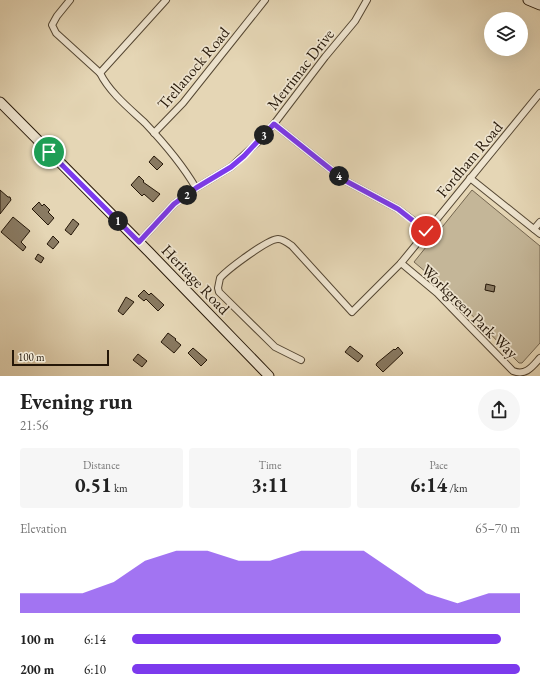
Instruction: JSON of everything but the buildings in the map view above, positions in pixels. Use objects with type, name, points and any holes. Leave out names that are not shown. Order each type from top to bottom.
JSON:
[{"type":"street","points":[[70,0],[57,16],[52,25],[56,33],[100,73],[106,84],[154,133],[185,170],[196,188]]},
{"type":"street","points":[[100,73],[166,0]]},
{"type":"street","name":"Trellanock Road","points":[[154,133],[183,103],[265,0]]},
{"type":"street","name":"Merrimac Drive","points":[[139,242],[174,204],[196,188],[231,167],[244,156],[274,124],[325,57],[355,21],[367,0]]},
{"type":"street","points":[[528,0],[540,6]]},
{"type":"street","name":"Fordham Road","points":[[301,360],[275,347],[219,292],[218,288],[220,278],[226,271],[271,242],[277,239],[284,240],[292,246],[352,312],[401,263],[540,94]]},
{"type":"street","name":"Heritage Road","points":[[0,102],[269,376]]},
{"type":"street","points":[[274,124],[344,180],[398,209],[426,231]]},
{"type":"street","points":[[470,178],[540,234]]},
{"type":"street","points":[[534,229],[540,222]]},
{"type":"street","name":"Workgreen Park Way","points":[[401,263],[437,293],[513,371],[519,373],[527,372],[540,358]]},
{"type":"shaded area","points":[[472,190],[540,246],[540,343],[522,363],[519,363],[445,288],[414,262]]},
{"type":"route","points":[[49,152],[139,242],[174,204],[196,188],[231,167],[259,142],[274,124],[344,180],[398,209],[426,231]]}]
